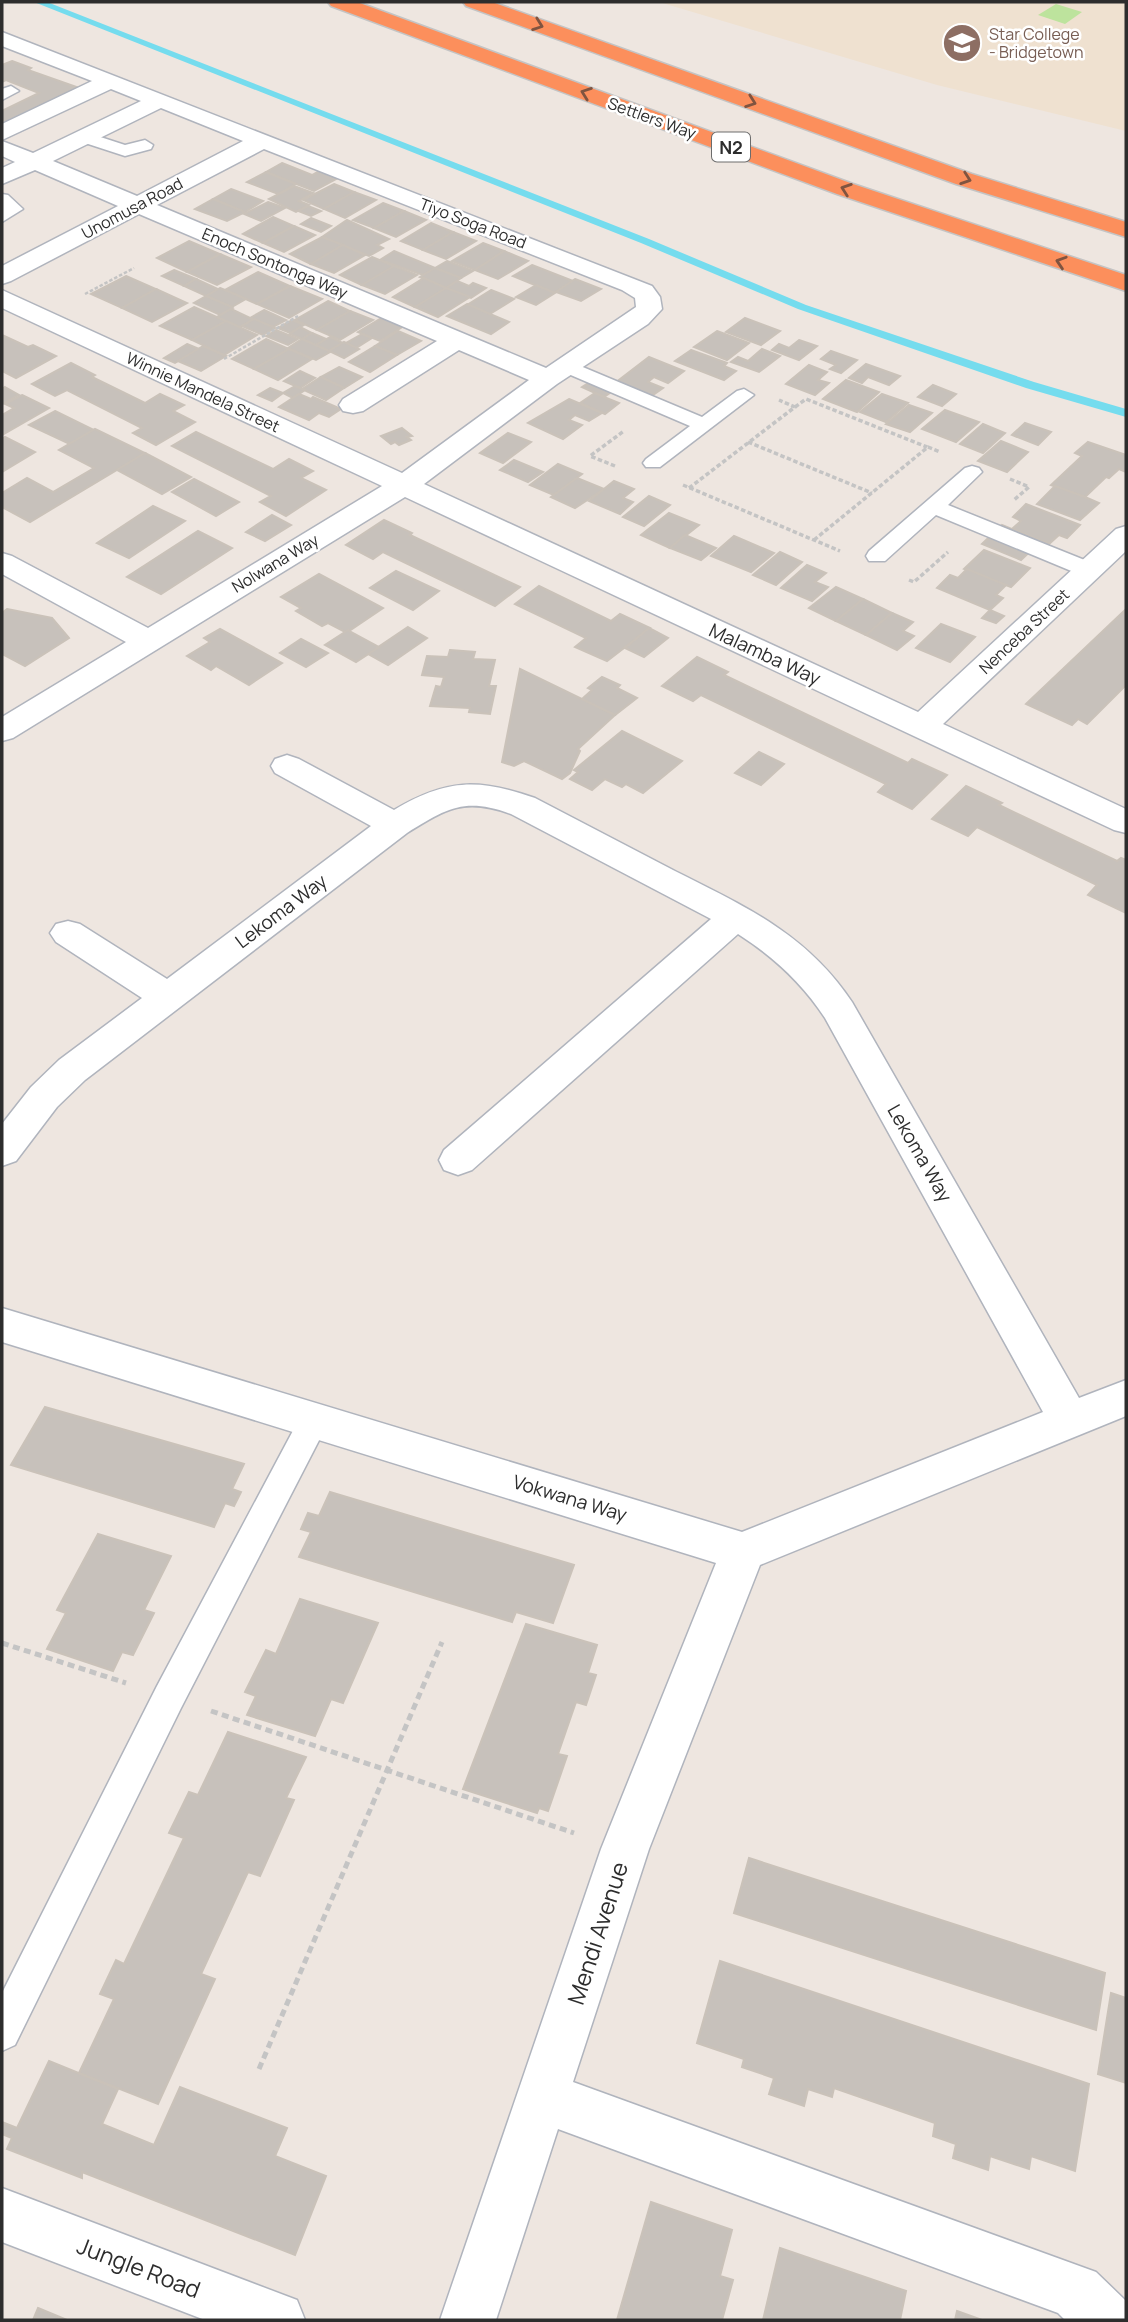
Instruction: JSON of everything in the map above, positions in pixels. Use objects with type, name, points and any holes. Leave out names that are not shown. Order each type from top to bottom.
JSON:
[{"type":"highway","name":"Settlers Way","points":[[338,2],[845,189],[1126,283]]},
{"type":"highway","name":"N2","points":[[473,2],[964,179],[1126,230]]},
{"type":"street","name":"Tiyo Soga Road","points":[[2,38],[644,290],[650,299],[649,309],[557,372],[404,485]]},
{"type":"street","points":[[2,62],[30,49]]},
{"type":"street","points":[[2,133],[110,80]]},
{"type":"street","points":[[2,177],[160,100]]},
{"type":"street","name":"Unomusa Road","points":[[2,276],[263,140]]},
{"type":"street","name":"Enoch Sontonga Way","points":[[2,148],[457,340],[557,372]]},
{"type":"street","name":"Winnie Mandela Street","points":[[2,298],[404,485]]},
{"type":"street","points":[[353,405],[457,340]]},
{"type":"street","name":"Nolwana Way","points":[[2,731],[146,640],[404,485]]},
{"type":"street","name":"Malamba Way","points":[[404,485],[1126,822]]},
{"type":"street","name":"Nenceba Street","points":[[921,727],[1126,535]]},
{"type":"street","points":[[2,562],[146,640]]},
{"type":"street","points":[[287,766],[395,825]]},
{"type":"street","name":"Lekoma Way","points":[[2,1151],[44,1097],[62,1079],[395,825],[441,797],[489,793],[523,806],[736,917],[790,951],[810,969],[826,990],[1069,1419]]},
{"type":"street","points":[[458,1160],[736,917]]},
{"type":"street","points":[[68,933],[167,997]]},
{"type":"street","name":"Vokwana Way","points":[[2,1325],[743,1552]]},
{"type":"street","points":[[743,1552],[1126,1398]]},
{"type":"street","name":"Mendi Avenue","points":[[468,2320],[625,1849],[743,1552]]},
{"type":"street","points":[[542,2097],[1076,2292],[1105,2320]]},
{"type":"street","name":"Jungle Road","points":[[2,2215],[277,2320]]},
{"type":"lane","points":[[85,137],[125,152],[145,145]]},
{"type":"lane","points":[[2,199],[14,209],[2,217]]},
{"type":"lane","points":[[557,372],[704,425]]},
{"type":"lane","points":[[653,463],[744,395]]},
{"type":"lane","points":[[877,556],[972,472]]},
{"type":"lane","points":[[933,506],[1089,570]]},
{"type":"lane","points":[[2,2032],[169,1697],[315,1419]]},
{"type":"path","points":[[183,383],[341,291]]},
{"type":"path","points":[[795,407],[806,399],[928,447]]},
{"type":"path","points":[[620,469],[590,456],[624,431]]},
{"type":"path","points":[[748,442],[872,493]]},
{"type":"path","points":[[679,483],[847,554]]},
{"type":"path","points":[[258,2069],[442,1642]]},
{"type":"path","points":[[2,1643],[625,1849]]},
{"type":"shaded area","name":"Star College - Bridgetown","points":[[659,2],[1126,2],[1126,131],[937,85]]},
{"type":"green space","points":[[1056,4],[1082,12],[1065,24],[1038,15]]},
{"type":"building","points":[[12,61],[31,68],[28,70],[82,89],[2,131],[2,111],[39,93],[6,80],[2,82],[2,65]]},
{"type":"building","points":[[282,163],[312,175],[321,170],[340,177],[314,191],[266,172]]},
{"type":"building","points":[[266,172],[296,184],[278,194],[247,182]]},
{"type":"building","points":[[334,184],[354,192],[324,209],[303,200]]},
{"type":"building","points":[[294,186],[313,193],[299,201],[309,205],[296,212],[269,199]]},
{"type":"building","points":[[231,189],[263,201],[245,212],[213,199]]},
{"type":"building","points":[[354,192],[376,200],[345,218],[324,209]]},
{"type":"building","points":[[213,199],[245,212],[227,221],[195,209]]},
{"type":"building","points":[[268,202],[285,208],[261,221],[244,214]]},
{"type":"building","points":[[383,203],[404,211],[374,228],[353,220]]},
{"type":"building","points":[[308,206],[321,211],[311,216],[298,211]]},
{"type":"building","points":[[404,211],[426,220],[396,237],[374,228]]},
{"type":"building","points":[[273,217],[294,226],[263,243],[243,234]]},
{"type":"building","points":[[311,218],[331,226],[321,232],[301,224]]},
{"type":"building","points":[[347,220],[389,239],[377,245],[383,248],[369,256],[322,237]]},
{"type":"building","points":[[431,223],[453,232],[423,250],[401,241]]},
{"type":"building","points":[[294,226],[315,235],[284,252],[263,243]]},
{"type":"building","points":[[453,232],[476,241],[446,259],[423,250]]},
{"type":"building","points":[[322,237],[343,245],[311,264],[290,254]]},
{"type":"building","points":[[189,241],[220,254],[187,272],[157,258]]},
{"type":"building","points":[[483,243],[504,251],[475,270],[452,261]]},
{"type":"building","points":[[343,245],[365,255],[334,273],[311,264]]},
{"type":"building","points":[[394,251],[435,268],[423,275],[380,260]]},
{"type":"building","points":[[504,251],[528,261],[498,279],[475,270]]},
{"type":"building","points":[[220,254],[251,267],[217,285],[187,272]]},
{"type":"building","points":[[372,257],[394,266],[362,285],[340,275]]},
{"type":"building","points":[[447,261],[473,271],[461,278],[435,268]]},
{"type":"building","points":[[532,265],[573,281],[554,293],[513,276]]},
{"type":"building","points":[[394,266],[417,275],[385,294],[362,285]]},
{"type":"building","points":[[435,268],[461,278],[446,288],[420,277]]},
{"type":"building","points":[[174,270],[196,279],[184,286],[162,276]]},
{"type":"building","points":[[258,272],[290,286],[257,304],[225,290]]},
{"type":"building","points":[[126,276],[156,289],[122,308],[91,294]]},
{"type":"building","points":[[424,278],[446,288],[415,307],[393,297]]},
{"type":"building","points":[[196,279],[218,289],[206,296],[184,286]]},
{"type":"building","points":[[575,279],[601,289],[581,301],[556,292]]},
{"type":"building","points":[[457,281],[486,288],[471,298],[446,288]]},
{"type":"building","points":[[536,285],[555,293],[536,305],[516,297]]},
{"type":"building","points":[[290,286],[322,299],[289,318],[257,304]]},
{"type":"building","points":[[220,288],[246,299],[232,307],[206,296]]},
{"type":"building","points":[[446,288],[470,297],[438,317],[415,307]]},
{"type":"building","points":[[156,289],[187,303],[152,322],[122,308]]},
{"type":"building","points":[[491,290],[514,299],[490,314],[467,305]]},
{"type":"building","points":[[206,296],[233,308],[220,315],[194,303]]},
{"type":"building","points":[[328,301],[350,311],[317,330],[295,320]]},
{"type":"building","points":[[467,304],[509,322],[491,334],[447,316]]},
{"type":"building","points":[[194,307],[226,321],[192,340],[160,326]]},
{"type":"building","points":[[231,309],[254,319],[240,327],[217,317]]},
{"type":"building","points":[[264,310],[286,320],[273,327],[250,318]]},
{"type":"building","points":[[350,311],[373,320],[340,340],[317,330]]},
{"type":"building","points":[[383,317],[404,326],[380,341],[358,332]]},
{"type":"building","points":[[745,318],[780,331],[761,345],[726,332]]},
{"type":"building","points":[[254,319],[275,328],[263,335],[242,326]]},
{"type":"building","points":[[292,320],[304,325],[290,333],[278,328]]},
{"type":"building","points":[[226,321],[257,335],[224,355],[192,340]]},
{"type":"building","points":[[300,327],[312,333],[302,339],[290,334]]},
{"type":"building","points":[[276,330],[298,339],[288,345],[266,336]]},
{"type":"building","points":[[398,331],[421,341],[397,355],[375,346]]},
{"type":"building","points":[[717,331],[749,343],[727,360],[694,347]]},
{"type":"building","points":[[312,333],[326,339],[316,345],[302,339]]},
{"type":"building","points":[[362,334],[372,338],[356,348],[346,343]]},
{"type":"building","points":[[2,335],[56,356],[16,378],[2,371]]},
{"type":"building","points":[[330,337],[343,343],[329,351],[316,345]]},
{"type":"building","points":[[266,339],[289,349],[254,369],[232,359]]},
{"type":"building","points":[[302,339],[330,352],[316,360],[288,348]]},
{"type":"building","points":[[799,340],[817,346],[799,360],[772,350],[779,344],[789,348]]},
{"type":"building","points":[[344,342],[359,349],[344,358],[329,351]]},
{"type":"building","points":[[187,344],[199,349],[175,363],[164,358]]},
{"type":"building","points":[[203,346],[226,356],[201,371],[178,361]]},
{"type":"building","points":[[375,346],[397,355],[370,372],[349,362]]},
{"type":"building","points":[[289,349],[312,359],[278,380],[254,369]]},
{"type":"building","points":[[762,349],[780,356],[759,372],[731,362],[738,357],[748,361]]},
{"type":"building","points":[[691,350],[727,363],[724,366],[736,371],[724,380],[675,361]]},
{"type":"building","points":[[831,351],[857,360],[841,373],[830,369],[836,365],[821,359]]},
{"type":"building","points":[[649,357],[684,371],[668,383],[654,377],[648,382],[663,388],[650,397],[615,383]]},
{"type":"building","points":[[71,363],[95,375],[92,377],[145,403],[160,394],[184,405],[173,411],[195,422],[156,445],[133,433],[142,428],[67,390],[55,396],[32,384]]},
{"type":"building","points":[[866,364],[900,376],[889,385],[868,377],[862,383],[849,378]]},
{"type":"building","points":[[809,365],[827,372],[818,380],[829,383],[815,395],[786,384]]},
{"type":"building","points":[[339,367],[362,377],[344,388],[321,377]]},
{"type":"building","points":[[300,371],[315,378],[300,388],[284,381]]},
{"type":"building","points":[[599,376],[621,385],[604,397],[582,387]]},
{"type":"building","points":[[321,377],[344,388],[326,400],[302,389]]},
{"type":"building","points":[[846,380],[879,392],[857,412],[823,399]]},
{"type":"building","points":[[933,385],[956,394],[942,406],[918,397]]},
{"type":"building","points":[[295,386],[305,390],[293,398],[283,393]]},
{"type":"building","points":[[5,387],[19,395],[2,404],[2,389]]},
{"type":"building","points":[[270,388],[283,393],[272,401],[258,395]]},
{"type":"building","points":[[595,393],[619,403],[605,414],[580,403]]},
{"type":"building","points":[[299,394],[341,409],[329,417],[319,413],[309,420],[279,407]]},
{"type":"building","points":[[882,394],[908,403],[886,422],[860,412]]},
{"type":"building","points":[[22,395],[49,408],[2,435],[2,415],[14,408],[5,404]]},
{"type":"building","points":[[569,399],[602,413],[589,421],[575,415],[569,420],[582,425],[563,439],[528,423]]},
{"type":"building","points":[[909,405],[932,413],[910,432],[886,424]]},
{"type":"building","points":[[945,410],[979,422],[956,442],[922,429]]},
{"type":"building","points":[[55,411],[94,430],[70,444],[29,425]]},
{"type":"building","points":[[1025,423],[1051,432],[1038,445],[1012,435]]},
{"type":"building","points":[[983,424],[1005,433],[983,453],[960,444]]},
{"type":"building","points":[[402,428],[412,436],[407,437],[411,440],[399,445],[395,442],[391,444],[381,436]]},
{"type":"building","points":[[95,429],[145,453],[30,522],[2,507],[2,493],[27,478],[53,492],[94,468],[59,450]]},
{"type":"building","points":[[196,432],[273,469],[289,459],[313,471],[301,478],[326,490],[286,516],[260,502],[271,496],[172,446]]},
{"type":"building","points":[[508,433],[531,442],[503,463],[480,453]]},
{"type":"building","points":[[5,437],[35,452],[2,472],[2,439]]},
{"type":"building","points":[[1001,441],[1028,452],[1007,472],[978,461]]},
{"type":"building","points":[[1088,442],[1126,455],[1126,472],[1119,469],[1085,497],[1051,485],[1082,456],[1075,453]]},
{"type":"building","points":[[145,453],[191,477],[162,494],[117,470]]},
{"type":"building","points":[[514,460],[543,472],[528,482],[500,470]]},
{"type":"building","points":[[558,464],[582,474],[554,495],[530,485]]},
{"type":"building","points":[[577,478],[604,489],[575,508],[551,497]]},
{"type":"building","points":[[194,479],[239,502],[216,516],[172,492]]},
{"type":"building","points":[[614,481],[634,489],[623,498],[633,502],[620,514],[589,501]]},
{"type":"building","points":[[1055,486],[1099,503],[1080,520],[1037,504]]},
{"type":"building","points":[[649,496],[670,505],[644,526],[623,517]]},
{"type":"building","points":[[1026,504],[1080,525],[1067,538],[1059,535],[1049,544],[1012,529],[1021,521],[1013,517]]},
{"type":"building","points":[[153,506],[185,521],[129,558],[97,543]]},
{"type":"building","points":[[669,513],[699,525],[670,548],[641,535]]},
{"type":"building","points":[[272,515],[291,525],[265,541],[246,532]]},
{"type":"building","points":[[384,520],[520,587],[495,606],[383,552],[373,559],[346,545]]},
{"type":"building","points":[[1002,525],[1041,541],[1021,560],[982,544]]},
{"type":"building","points":[[198,531],[232,548],[161,594],[127,577]]},
{"type":"building","points":[[685,535],[716,548],[701,560],[670,548]]},
{"type":"building","points":[[734,536],[774,553],[751,572],[711,556]]},
{"type":"building","points":[[984,550],[1030,568],[1011,587],[964,569]]},
{"type":"building","points":[[780,552],[802,562],[776,585],[753,575]]},
{"type":"building","points":[[807,565],[826,573],[815,582],[828,587],[812,601],[781,588]]},
{"type":"building","points":[[967,569],[1006,585],[996,595],[1003,598],[990,610],[937,588],[950,575],[958,578]]},
{"type":"building","points":[[396,571],[439,591],[413,610],[370,588]]},
{"type":"building","points":[[319,574],[383,608],[349,631],[345,632],[328,623],[322,626],[296,611],[301,608],[281,597]]},
{"type":"building","points":[[539,586],[611,621],[620,614],[650,628],[607,661],[575,647],[586,638],[515,604]]},
{"type":"building","points":[[836,587],[863,599],[836,621],[809,608]]},
{"type":"building","points":[[863,599],[892,613],[866,635],[836,621]]},
{"type":"building","points":[[7,609],[52,618],[69,638],[25,666],[2,654],[2,613]]},
{"type":"building","points":[[1126,609],[1126,685],[1087,724],[1078,719],[1072,725],[1026,704]]},
{"type":"building","points":[[990,610],[1004,616],[996,623],[982,618]]},
{"type":"building","points":[[892,613],[913,622],[903,631],[914,636],[897,650],[866,635]]},
{"type":"building","points":[[941,624],[975,637],[950,662],[916,648]]},
{"type":"building","points":[[408,627],[427,638],[388,665],[368,654]]},
{"type":"building","points":[[649,628],[668,638],[644,657],[625,648]]},
{"type":"building","points":[[220,629],[282,663],[249,685],[216,666],[211,670],[187,656],[210,642],[204,638]]},
{"type":"building","points":[[348,630],[379,647],[356,662],[325,645]]},
{"type":"building","points":[[301,639],[328,653],[306,667],[280,653]]},
{"type":"building","points":[[450,650],[475,652],[473,659],[495,660],[489,686],[496,686],[490,714],[469,712],[470,708],[430,706],[436,686],[441,687],[444,677],[422,675],[427,656],[448,657]]},
{"type":"building","points":[[697,657],[728,672],[724,675],[908,763],[912,759],[947,775],[912,809],[878,792],[886,784],[701,695],[693,701],[662,686]]},
{"type":"building","points":[[520,669],[615,715],[578,749],[580,751],[570,773],[562,779],[524,761],[514,766],[502,762]]},
{"type":"building","points":[[602,677],[620,685],[617,688],[637,698],[615,715],[582,699],[592,690],[588,688]]},
{"type":"building","points":[[622,731],[682,761],[643,793],[626,784],[622,787],[605,779],[592,790],[570,779],[578,772],[574,770]]},
{"type":"building","points":[[759,752],[784,764],[761,785],[735,773]]},
{"type":"building","points":[[966,786],[1002,803],[999,805],[1117,861],[1121,858],[1126,860],[1126,913],[1088,895],[1097,885],[977,827],[968,836],[932,819]]},
{"type":"building","points":[[45,1407],[244,1464],[232,1489],[241,1492],[234,1506],[225,1503],[214,1527],[11,1465]]},
{"type":"building","points":[[330,1492],[574,1565],[553,1623],[516,1612],[512,1622],[299,1557],[311,1532],[301,1529],[308,1513],[319,1516]]},
{"type":"building","points":[[98,1534],[171,1556],[144,1610],[154,1613],[133,1655],[122,1652],[113,1671],[47,1649],[66,1613],[57,1610]]},
{"type":"building","points":[[300,1599],[378,1623],[343,1703],[331,1699],[315,1736],[247,1715],[256,1696],[245,1692],[266,1650],[276,1654]]},
{"type":"building","points":[[526,1624],[597,1645],[588,1673],[596,1675],[586,1705],[576,1702],[558,1754],[567,1756],[548,1811],[539,1808],[537,1813],[463,1789]]},
{"type":"building","points":[[228,1732],[306,1757],[286,1798],[294,1800],[260,1876],[248,1872],[201,1974],[215,1979],[158,2104],[79,2073],[114,1999],[100,1994],[116,1960],[124,1964],[184,1838],[169,1833],[189,1792],[198,1795]]},
{"type":"building","points":[[749,1858],[1105,1973],[1096,2030],[734,1913]]},
{"type":"building","points":[[720,1961],[1089,2084],[1075,2171],[1031,2156],[1029,2169],[990,2156],[988,2170],[953,2158],[956,2144],[933,2136],[935,2123],[834,2088],[832,2097],[808,2089],[804,2106],[769,2094],[774,2078],[742,2067],[744,2059],[697,2043]]},
{"type":"building","points":[[1111,1993],[1126,1998],[1126,2083],[1098,2074]]},
{"type":"building","points":[[49,2061],[118,2089],[102,2124],[154,2145],[180,2087],[287,2128],[275,2156],[326,2176],[295,2255],[82,2172],[82,2178],[7,2149],[12,2138],[2,2134],[2,2122],[17,2128]]},
{"type":"building","points":[[651,2202],[732,2230],[720,2276],[733,2280],[722,2320],[617,2320]]},
{"type":"building","points":[[780,2248],[906,2291],[900,2320],[763,2320]]},
{"type":"building","points":[[38,2308],[67,2320],[33,2320]]},
{"type":"building","points":[[957,2311],[982,2320],[955,2320]]},
{"type":"waterway","points":[[39,2],[645,241],[802,307],[1030,385],[1126,413]]},
{"type":"place","name":"Star College - Bridgetown","points":[[962,43]]}]
